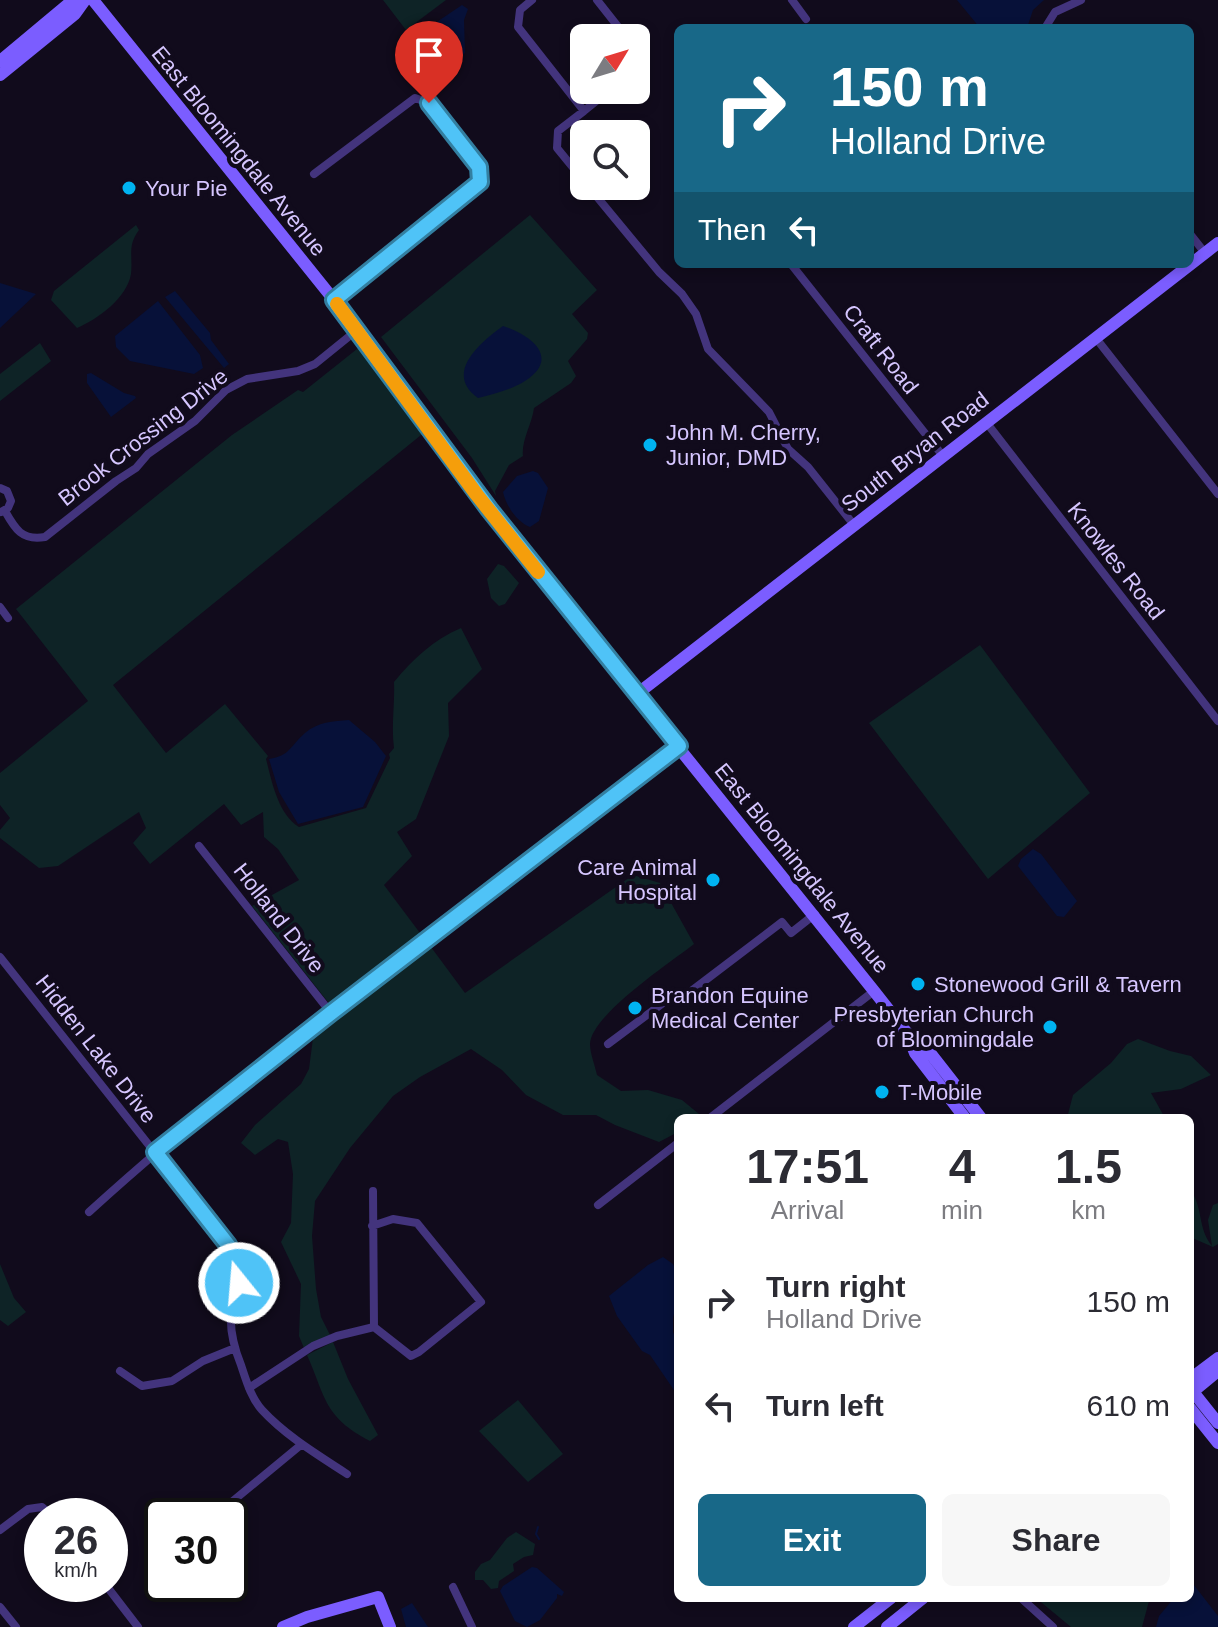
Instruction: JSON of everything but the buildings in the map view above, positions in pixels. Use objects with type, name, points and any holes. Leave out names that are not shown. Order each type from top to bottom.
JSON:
[{"type":"main road","points":[[0,61],[67,5],[78,0]]},
{"type":"main road","points":[[0,75],[75,14],[85,0]]},
{"type":"main road","name":"East Bloomingdale Avenue","points":[[93,0],[334,300],[485,505],[815,914],[907,1033],[915,1053],[962,1114]]},
{"type":"main road","name":"South Bryan Road","points":[[1194,261],[1218,243]]},
{"type":"main road","name":"South Bryan Road","points":[[637,694],[1185,268]]},
{"type":"main road","name":"East Bloomingdale Avenue","points":[[907,1033],[924,1045],[978,1114]]},
{"type":"main road","points":[[1194,1385],[1218,1358]]},
{"type":"main road","points":[[1194,1386],[1218,1371]]},
{"type":"main road","points":[[1194,1392],[1218,1423]]},
{"type":"main road","points":[[1194,1413],[1218,1443]]},
{"type":"main road","points":[[283,1627],[378,1597],[390,1627]]},
{"type":"main road","points":[[854,1627],[886,1602]]},
{"type":"main road","points":[[887,1627],[918,1602]]},
{"type":"street","points":[[532,0],[520,10],[518,27],[584,111]]},
{"type":"street","points":[[597,0],[616,24]]},
{"type":"street","points":[[792,0],[806,19]]},
{"type":"street","points":[[1048,24],[1055,12],[1081,0]]},
{"type":"street","points":[[314,174],[415,98],[429,103],[481,172],[476,187],[334,300]]},
{"type":"street","points":[[572,120],[593,104]]},
{"type":"street","points":[[570,122],[558,131],[557,148],[570,164]]},
{"type":"street","points":[[600,200],[659,272],[682,294],[696,314],[708,349],[769,412],[788,449],[808,467],[854,525]]},
{"type":"street","points":[[1194,239],[1205,253]]},
{"type":"street","name":"Craft Road","points":[[794,268],[943,456]]},
{"type":"street","name":"Brook Crossing Drive","points":[[0,488],[7,491],[11,498],[10,505],[2,511],[19,534],[32,539],[45,537],[136,468],[148,454],[195,421],[226,390],[247,379],[298,371],[315,364],[357,330]]},
{"type":"street","points":[[1095,337],[1218,494]]},
{"type":"street","name":"Knowles Road","points":[[986,422],[1218,721]]},
{"type":"street","points":[[0,607],[8,618]]},
{"type":"street","points":[[89,1212],[155,1152],[679,746]]},
{"type":"street","name":"Holland Drive","points":[[199,846],[331,1013]]},
{"type":"street","points":[[608,1044],[671,997],[686,995],[782,922],[791,933],[815,914]]},
{"type":"street","name":"Hidden Lake Drive","points":[[0,957],[228,1245],[237,1263],[239,1283],[231,1316],[235,1348],[249,1388],[261,1409],[302,1444],[347,1474]]},
{"type":"street","points":[[715,1114],[874,991]]},
{"type":"street","points":[[598,1205],[674,1146]]},
{"type":"street","points":[[373,1191],[374,1327]]},
{"type":"street","points":[[372,1226],[393,1219],[417,1223],[481,1302],[411,1356],[374,1327]]},
{"type":"street","points":[[249,1388],[313,1346],[337,1336],[374,1327]]},
{"type":"street","points":[[120,1371],[142,1386],[172,1381],[203,1361],[235,1348]]},
{"type":"street","points":[[236,1498],[302,1444]]},
{"type":"street","points":[[0,1530],[24,1513]]},
{"type":"street","points":[[453,1587],[472,1627]]},
{"type":"street","points":[[119,1602],[138,1627]]},
{"type":"street","points":[[1025,1602],[1053,1627]]},
{"type":"street","points":[[0,1607],[16,1627]]},
{"type":"green space","points":[[383,0],[446,0],[406,30]]},
{"type":"green space","points":[[530,215],[597,290],[572,314],[588,333],[587,339],[568,361],[576,376],[571,383],[534,408],[523,456],[509,465],[495,491],[496,496],[472,458],[381,337]]},
{"type":"green space","points":[[136,225],[139,230],[132,246],[131,274],[124,291],[102,313],[77,328],[51,300],[54,291]]},
{"type":"green space","points":[[40,343],[51,361],[0,401],[0,374]]},
{"type":"green space","points":[[362,345],[426,431],[113,685],[166,753],[225,704],[268,756],[266,759],[277,797],[286,814],[299,827],[366,808],[394,748],[394,682],[424,651],[461,628],[482,669],[448,703],[449,736],[416,819],[397,832],[412,856],[384,885],[423,937],[332,1007],[252,906],[299,880],[278,849],[264,837],[263,812],[241,825],[224,804],[150,864],[133,843],[146,828],[139,812],[58,866],[39,868],[0,838],[0,830],[10,818],[0,805],[0,773],[88,701],[16,609],[232,435],[298,390],[303,392]]},
{"type":"green space","points":[[498,564],[504,566],[519,583],[505,604],[499,606],[491,598],[487,579]]},
{"type":"green space","points":[[980,645],[1090,793],[988,879],[869,723]]},
{"type":"green space","points":[[633,875],[660,883],[694,944],[617,1004],[594,1032],[590,1044],[597,1075],[621,1091],[648,1090],[682,1100],[699,1114],[674,1114],[674,1134],[659,1142],[596,1115],[563,1115],[526,1095],[502,1070],[471,1049],[420,1077],[393,1096],[350,1148],[315,1201],[312,1236],[316,1289],[321,1317],[330,1335],[304,1348],[299,1336],[301,1284],[281,1242],[291,1223],[293,1174],[288,1142],[278,1139],[255,1155],[241,1143],[255,1125],[301,1084],[309,1069],[313,1038],[329,1023],[327,1020],[428,943],[465,993]]},
{"type":"green space","points":[[1138,1039],[1191,1056],[1211,1075],[1181,1089],[1151,1093],[1163,1114],[1068,1114],[1073,1095],[1111,1063],[1127,1044]]},
{"type":"green space","points":[[1194,1196],[1204,1232],[1212,1246],[1208,1220],[1213,1205],[1218,1203],[1218,1244],[1213,1247],[1194,1239]]},
{"type":"green space","points":[[0,1264],[14,1298],[26,1312],[8,1326],[0,1320]]},
{"type":"green space","points":[[333,1342],[348,1379],[378,1435],[370,1441],[335,1415],[323,1395],[307,1355]]},
{"type":"green space","points":[[518,1400],[563,1454],[528,1482],[479,1431]]},
{"type":"green space","points":[[516,1532],[535,1544],[533,1555],[513,1564],[514,1571],[499,1581],[498,1588],[491,1589],[483,1580],[475,1580],[475,1572],[481,1564],[490,1560],[507,1538]]},
{"type":"green space","points":[[1041,1602],[1149,1602],[1142,1627],[1071,1627]]},
{"type":"shaded area","points":[[957,0],[1044,0],[1033,10],[1028,24],[977,24]]},
{"type":"shaded area","points":[[462,5],[468,9],[464,20],[465,53],[437,73],[428,72],[410,48],[410,40]]},
{"type":"shaded area","points":[[0,283],[36,294],[0,328]]},
{"type":"shaded area","points":[[175,291],[210,333],[211,340],[229,364],[224,368],[165,297]]},
{"type":"shaded area","points":[[158,301],[200,355],[203,368],[194,374],[130,361],[116,347],[115,336]]},
{"type":"shaded area","points":[[503,326],[531,341],[538,348],[541,363],[536,372],[520,384],[478,398],[468,388],[464,378],[465,368],[476,349]]},
{"type":"shaded area","points":[[91,373],[136,398],[111,417],[87,383],[87,374]]},
{"type":"shaded area","points":[[533,471],[538,473],[548,488],[539,521],[530,527],[513,513],[503,492],[517,476]]},
{"type":"shaded area","points":[[349,720],[386,756],[363,807],[298,824],[279,792],[269,759],[286,753],[315,726]]},
{"type":"shaded area","points":[[1033,849],[1041,854],[1077,901],[1064,917],[1057,916],[1018,866]]},
{"type":"shaded area","points":[[663,1257],[674,1266],[674,1390],[617,1316],[609,1296]]},
{"type":"shaded area","points":[[532,1567],[564,1592],[562,1596],[557,1594],[540,1620],[527,1627],[515,1621],[500,1591]]},
{"type":"shaded area","points":[[1194,1585],[1218,1616],[1218,1627],[1156,1627],[1159,1616],[1171,1602],[1194,1602]]},
{"type":"shaded area","points":[[412,1603],[428,1627],[406,1627],[401,1609]]},
{"type":"waterway","points":[[538,1527],[536,1534],[539,1539]]},
{"type":"slow traffic","points":[[337,304],[477,495],[538,572]]},
{"type":"place","name":"Your Pie","points":[[129,188]]},
{"type":"place","name":"John M. Cherry, Junior, DMD","points":[[650,445]]},
{"type":"place","name":"Care Animal Hospital","points":[[713,880]]},
{"type":"place","name":"Stonewood Grill & Tavern","points":[[918,984]]},
{"type":"place","name":"Brandon Equine Medical Center","points":[[635,1008]]},
{"type":"place","name":"Presbyterian Church of Bloomingdale","points":[[1050,1027]]},
{"type":"place","name":"T-Mobile","points":[[882,1092]]},
{"type":"route","points":[[239,1283],[237,1263],[228,1245],[155,1152],[679,746],[523,554],[334,300],[480,182],[479,167],[429,103]]}]
